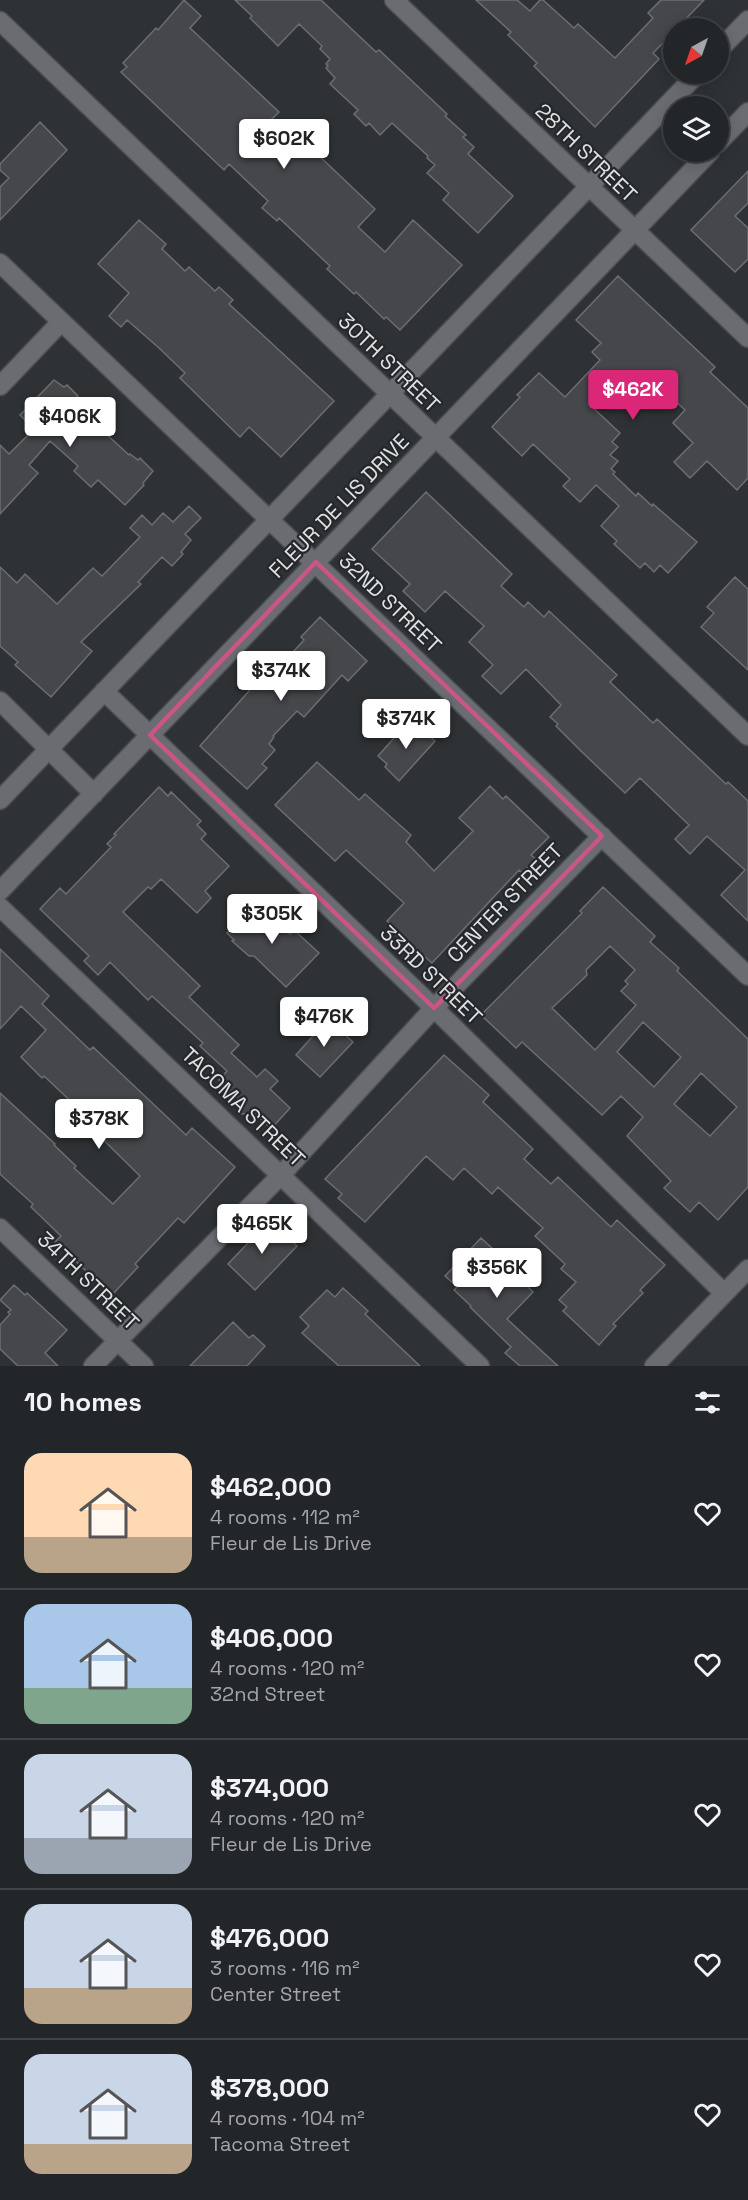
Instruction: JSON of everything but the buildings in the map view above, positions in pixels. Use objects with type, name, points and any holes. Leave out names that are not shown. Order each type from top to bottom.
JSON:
[{"type":"street","name":"28TH STREET","points":[[394,0],[748,338]]},
{"type":"street","points":[[729,40],[748,20]]},
{"type":"street","name":"30TH STREET","points":[[0,21],[748,736]]},
{"type":"street","name":"FLEUR DE LIS DRIVE","points":[[0,800],[687,84]]},
{"type":"street","points":[[729,132],[748,112]]},
{"type":"street","name":"FLEUR DE LIS DRIVE","points":[[0,891],[700,162]]},
{"type":"street","name":"32ND STREET","points":[[0,263],[748,976]]},
{"type":"street","points":[[0,386],[61,322]]},
{"type":"street","name":"33RD STREET","points":[[104,691],[434,1008],[724,1293]]},
{"type":"street","points":[[0,701],[94,794]]},
{"type":"street","name":"CENTER STREET","points":[[93,1366],[281,1175],[434,1008],[602,836]]},
{"type":"street","name":"TACOMA STREET","points":[[0,907],[480,1366]]},
{"type":"street","name":"34TH STREET","points":[[0,1228],[144,1366]]},
{"type":"street","points":[[654,1366],[748,1269]]},
{"type":"highlighted area","points":[[316,562],[602,836],[434,1008],[150,735]]}]
